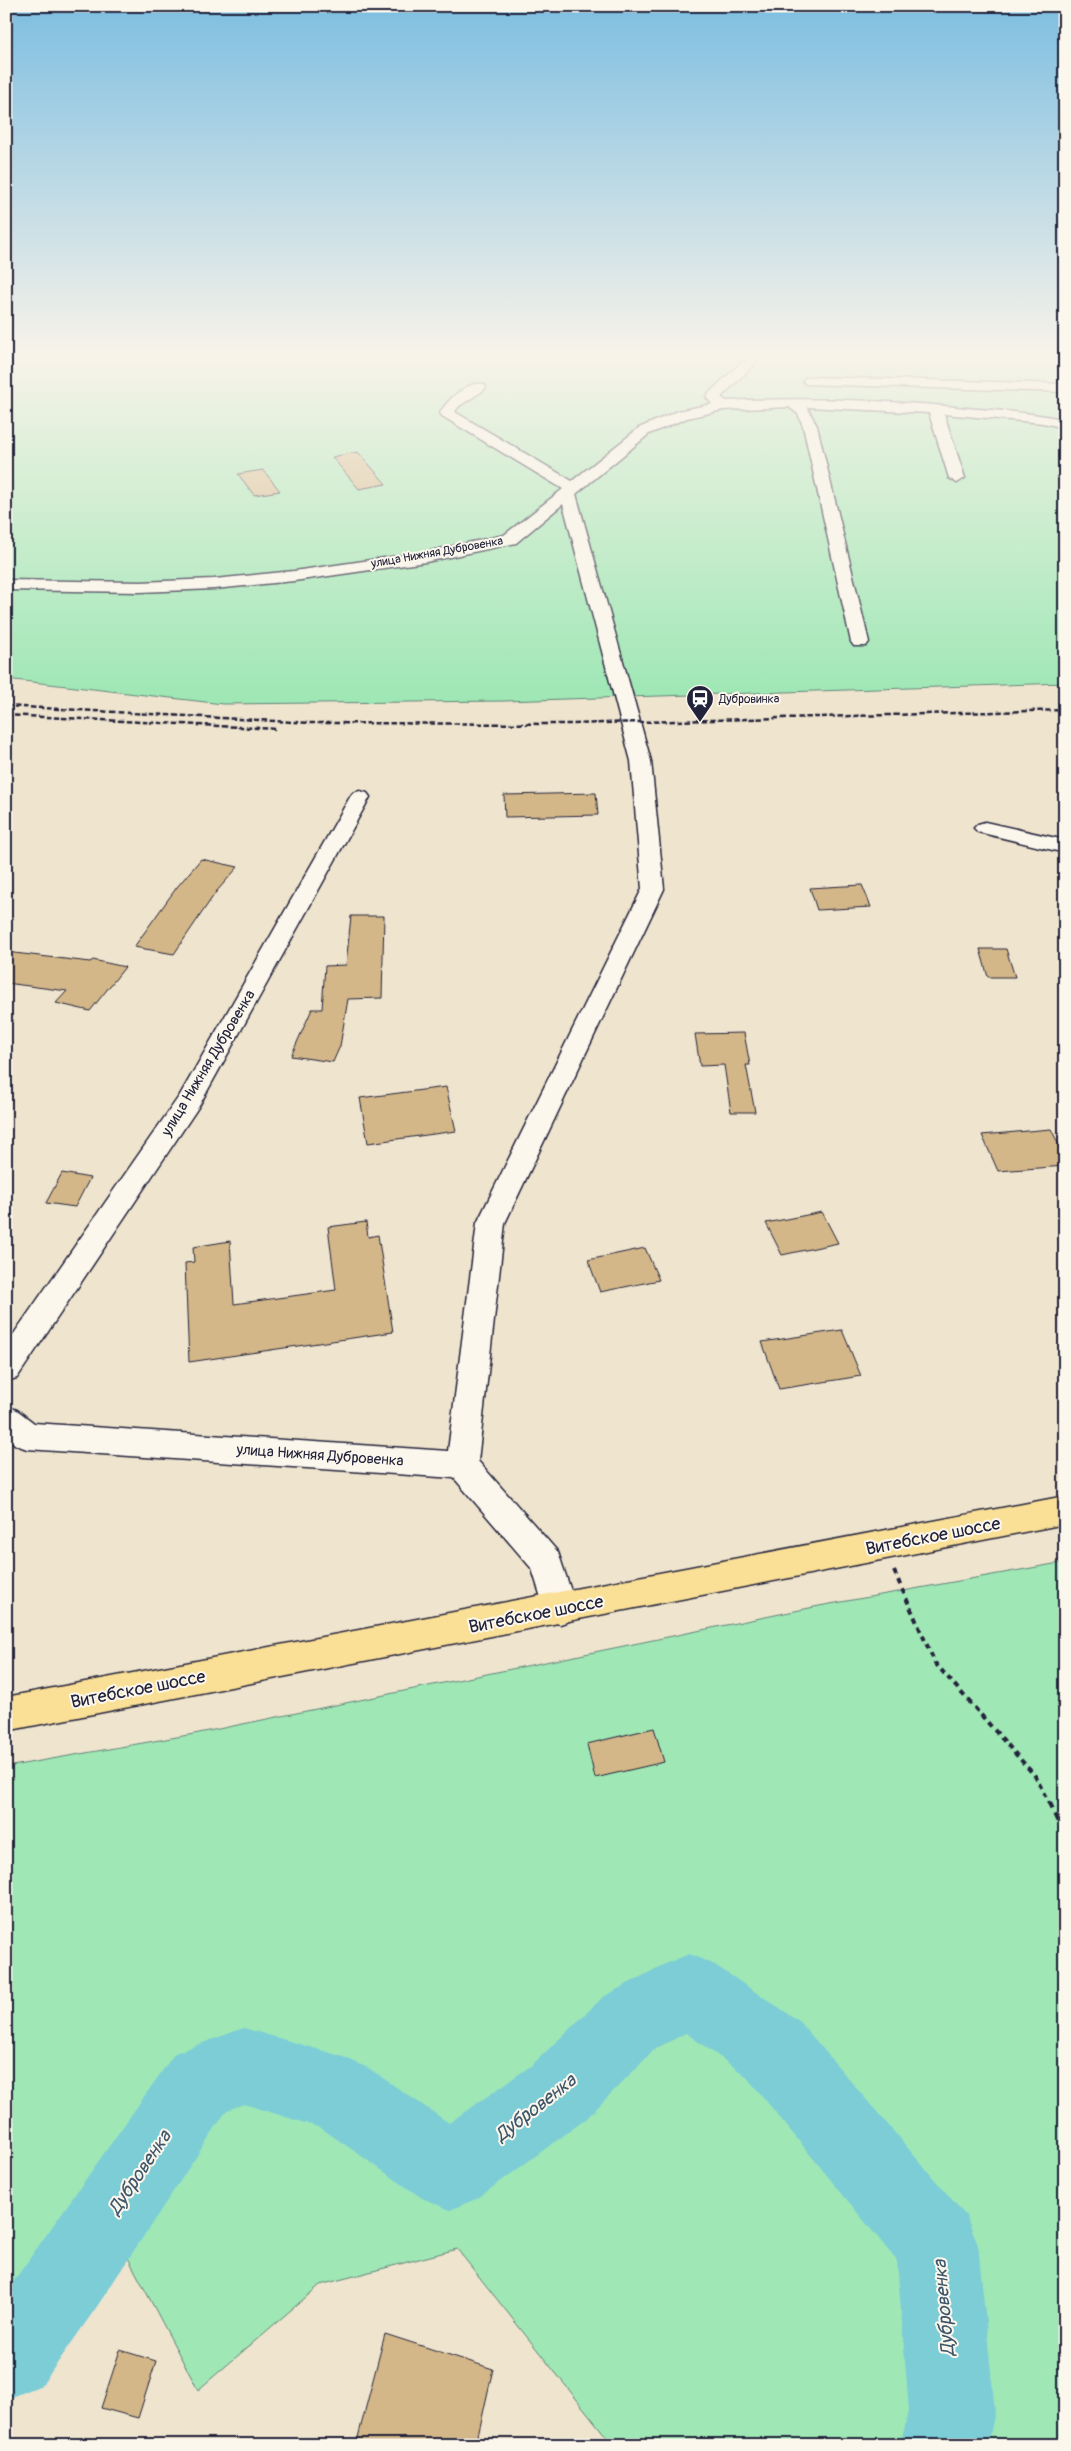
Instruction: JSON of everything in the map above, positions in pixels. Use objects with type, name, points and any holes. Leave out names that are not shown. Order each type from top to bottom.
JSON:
[{"type":"main road","name":"Витебское шоссе","points":[[6,1714],[560,1609],[1065,1510]]},
{"type":"street","points":[[532,467],[571,492],[642,761],[653,889],[490,1223],[462,1465],[546,1562],[560,1609]]},
{"type":"street","name":"улица Нижняя Дубровенка","points":[[6,585],[140,587],[214,584],[294,576],[426,557],[510,539],[600,467]]},
{"type":"street","points":[[820,467],[860,642]]},
{"type":"street","points":[[954,467],[957,478]]},
{"type":"street","name":"улица Нижняя Дубровенка","points":[[6,1368],[190,1100],[360,797]]},
{"type":"street","points":[[985,828],[1065,847]]},
{"type":"street","name":"улица Нижняя Дубровенка","points":[[6,1418],[27,1436],[462,1465]]},
{"type":"path","points":[[882,1546],[935,1662],[1036,1777],[1065,1836]]},
{"type":"green space","points":[[6,467],[1065,467],[1065,683],[504,701],[223,704],[6,679]]},
{"type":"green space","points":[[1065,1562],[1065,2445],[613,2445],[457,2249],[320,2285],[198,2390],[127,2256],[6,2391],[6,1767],[194,1734],[819,1606]]},
{"type":"building","points":[[341,467],[371,467],[386,484],[359,489]]},
{"type":"building","points":[[263,470],[280,491],[254,495],[238,474]]},
{"type":"building","points":[[596,793],[598,815],[505,817],[504,795]]},
{"type":"building","points":[[201,859],[238,867],[216,892],[174,954],[134,947],[177,887]]},
{"type":"building","points":[[862,885],[871,907],[817,910],[810,888]]},
{"type":"building","points":[[351,916],[384,916],[382,998],[348,999],[340,1046],[333,1062],[291,1056],[312,1009],[322,1009],[325,966],[346,965]]},
{"type":"building","points":[[980,949],[1006,949],[1015,977],[988,977]]},
{"type":"building","points":[[6,952],[90,962],[93,960],[125,967],[90,1011],[56,1003],[67,991],[6,983]]},
{"type":"building","points":[[744,1033],[750,1065],[746,1065],[755,1112],[731,1112],[724,1065],[700,1066],[695,1034]]},
{"type":"building","points":[[446,1087],[456,1131],[368,1143],[360,1098]]},
{"type":"building","points":[[1051,1129],[1065,1157],[1065,1166],[998,1171],[982,1135]]},
{"type":"building","points":[[62,1173],[90,1178],[75,1207],[46,1203]]},
{"type":"building","points":[[822,1212],[838,1243],[782,1255],[766,1223]]},
{"type":"building","points":[[366,1222],[368,1237],[378,1235],[393,1332],[189,1362],[185,1263],[194,1262],[193,1247],[230,1241],[234,1304],[336,1290],[328,1227]]},
{"type":"building","points":[[645,1248],[659,1280],[600,1292],[588,1260]]},
{"type":"building","points":[[842,1330],[861,1376],[779,1389],[762,1342]]},
{"type":"building","points":[[654,1728],[664,1762],[595,1778],[587,1744]]},
{"type":"building","points":[[385,2334],[493,2369],[476,2445],[356,2445]]},
{"type":"building","points":[[120,2350],[156,2361],[138,2418],[101,2408]]},
{"type":"waterway","name":"Дубровенка","points":[[6,2354],[12,2355],[69,2276],[202,2080],[244,2066],[341,2095],[450,2170],[559,2092],[629,2023],[689,1991],[772,2048],[937,2245],[952,2411],[944,2445]]},
{"type":"railway","points":[[6,706],[311,723],[570,724],[1065,710]]},
{"type":"railway","points":[[6,715],[277,729]]},
{"type":"place","name":"Дубровинка","points":[[700,723]]}]
